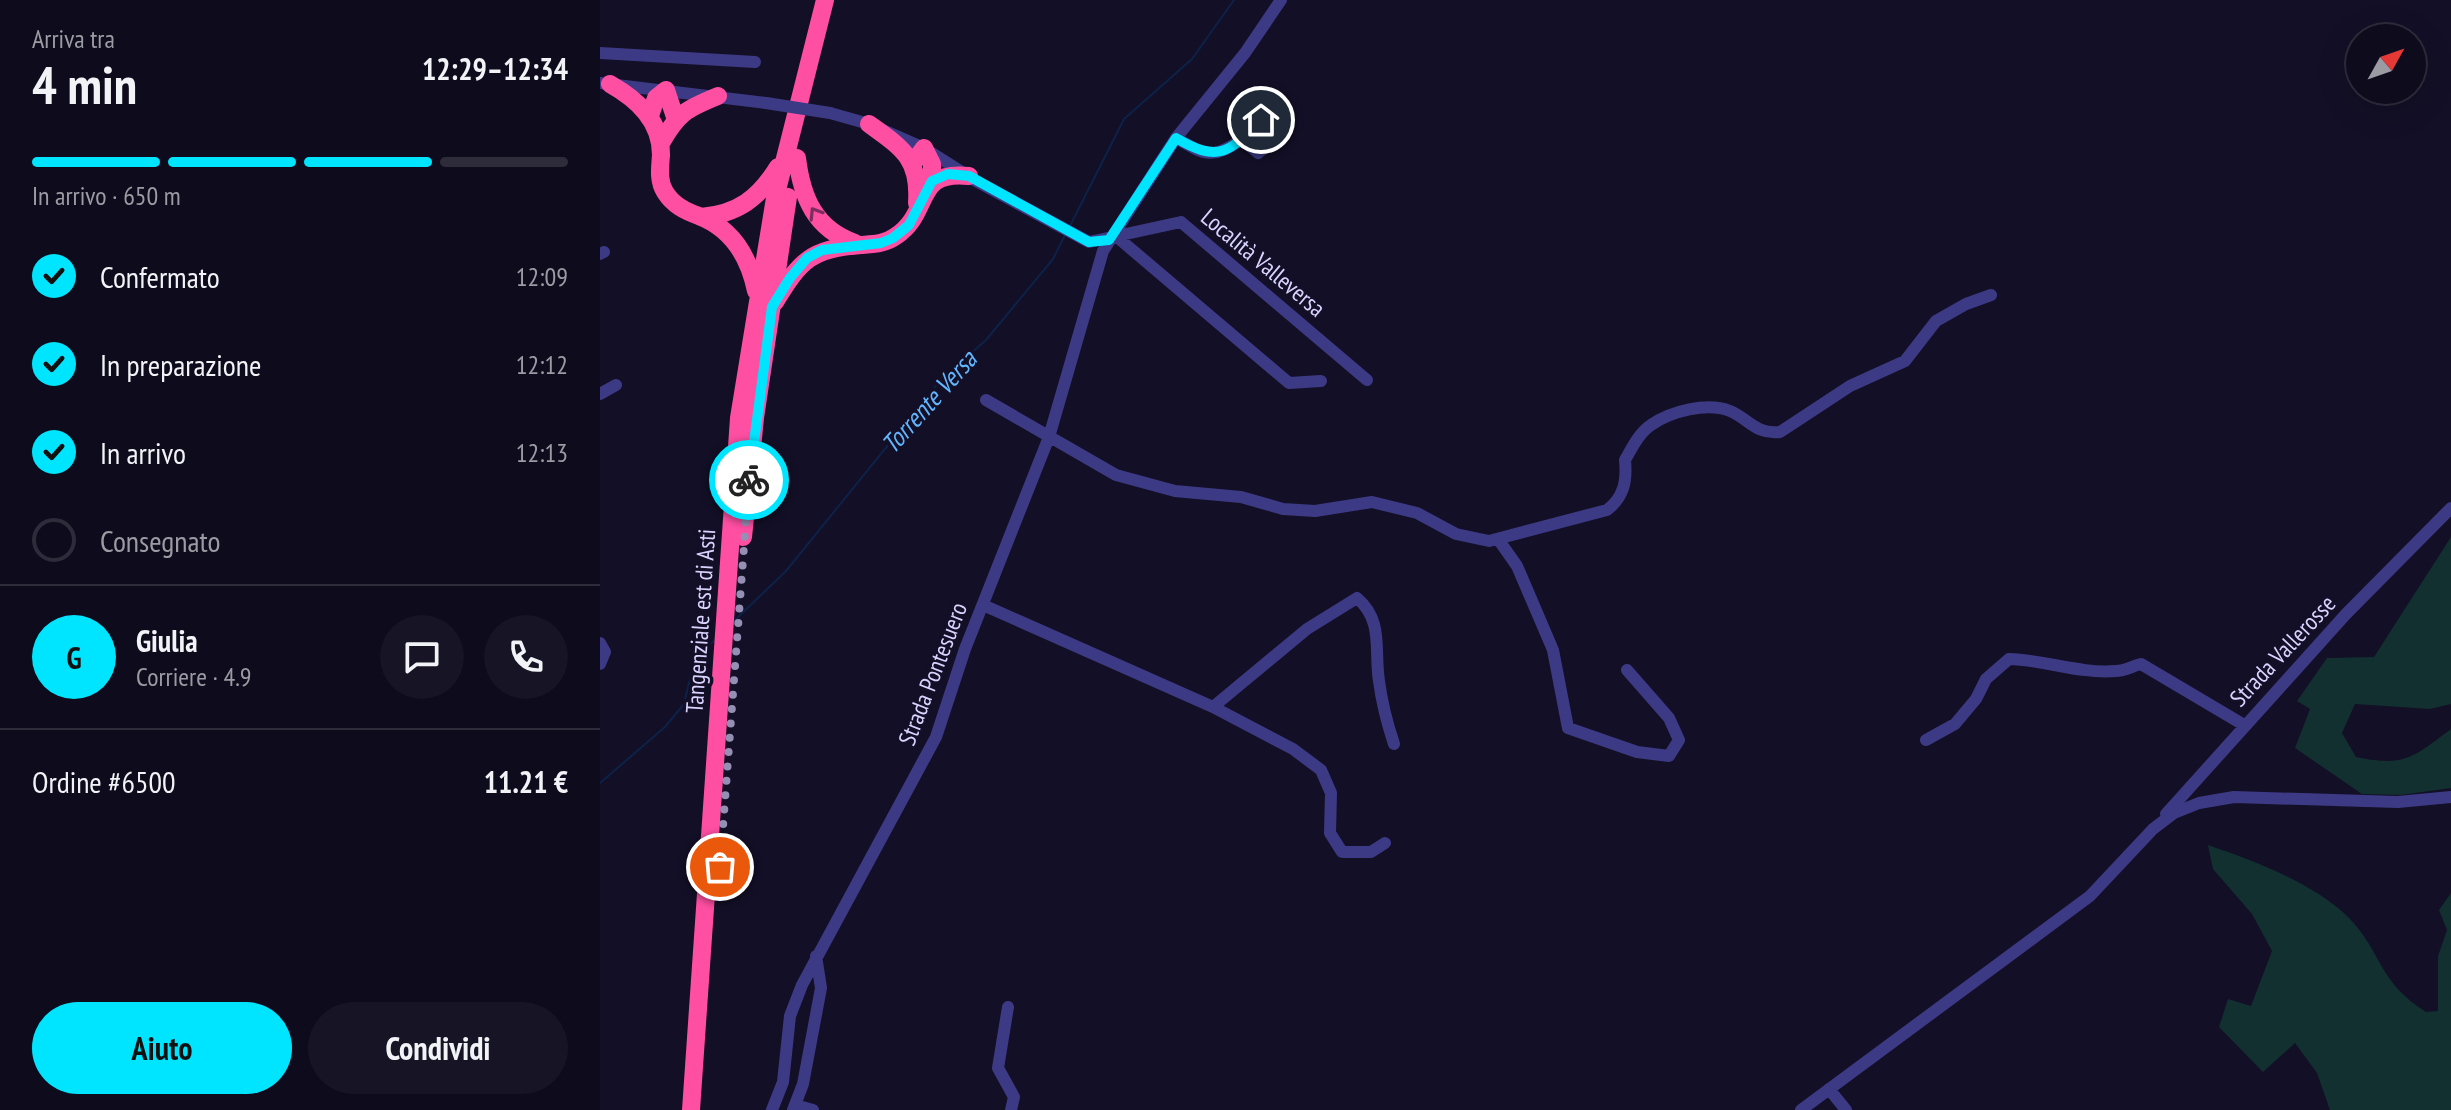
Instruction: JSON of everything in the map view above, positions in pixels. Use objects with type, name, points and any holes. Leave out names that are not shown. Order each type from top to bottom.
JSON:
[{"type":"highway","points":[[811,48],[817,0]]},
{"type":"highway","name":"Tangenziale est di Asti","points":[[703,1110],[739,418],[765,304],[811,48],[825,0]]},
{"type":"highway","name":"Tangenziale est di Asti","points":[[792,156],[837,0]]},
{"type":"highway","points":[[605,83],[636,100],[650,116],[661,143],[662,187],[678,207],[701,217],[735,240],[747,258],[765,304],[807,258],[822,250],[893,238],[909,225],[932,181],[932,164],[869,124]]},
{"type":"highway","points":[[650,116],[656,98],[666,90],[675,117]]},
{"type":"highway","points":[[661,143],[675,117],[718,96]]},
{"type":"highway","points":[[917,210],[919,155]]},
{"type":"highway","points":[[701,217],[722,215],[744,206],[761,192],[792,156]]},
{"type":"highway","points":[[792,156],[800,182],[820,222],[834,235],[861,245]]},
{"type":"highway","points":[[932,181],[948,174],[969,176]]},
{"type":"highway","name":"Tangenziale est di Asti","points":[[691,1110],[728,659],[742,548],[765,304]]},
{"type":"street","name":"Strada Pontesuero","points":[[772,1110],[783,1082],[790,1016],[816,956],[921,769],[1049,437],[1113,238],[1176,138],[1245,53],[1281,0]]},
{"type":"street","points":[[600,53],[755,62]]},
{"type":"street","points":[[605,83],[766,103],[830,113],[869,124]]},
{"type":"street","points":[[1176,138],[1202,153],[1223,153],[1242,139]]},
{"type":"street","points":[[919,155],[969,176],[1089,242],[1113,238],[1289,383],[1321,381]]},
{"type":"street","name":"Località Valleversa","points":[[1113,238],[1181,222],[1367,380]]},
{"type":"street","points":[[986,400],[1116,475],[1175,491],[1241,497],[1283,509],[1315,511],[1372,502],[1417,513],[1456,534],[1489,541],[1607,510],[1620,499],[1627,477],[1625,460],[1651,425],[1673,414],[1707,406],[1730,411],[1766,434],[1780,432],[1850,386],[1905,361],[1936,321],[1966,304],[1991,295]]},
{"type":"street","points":[[600,394],[616,385]]},
{"type":"street","name":"Strada Vallerosse","points":[[2153,829],[2346,614],[2451,508]]},
{"type":"street","points":[[1498,539],[1517,566],[1553,650],[1568,728],[1613,746],[1669,756],[1679,740],[1669,718],[1627,670]]},
{"type":"street","points":[[1213,707],[1307,629],[1357,598],[1368,607],[1378,630],[1383,711],[1394,744]]},
{"type":"street","points":[[983,605],[1213,707],[1293,749],[1321,770],[1331,793],[1330,833],[1342,852],[1371,852],[1385,843]]},
{"type":"street","points":[[600,643],[605,652],[600,664]]},
{"type":"street","points":[[1926,740],[1955,724],[1976,699],[1986,679],[2009,659],[2038,660],[2073,670],[2119,671],[2141,664],[2244,725]]},
{"type":"street","points":[[1801,1110],[2090,896],[2153,829],[2174,813],[2215,799],[2398,802],[2451,797]]},
{"type":"street","points":[[813,1110],[794,1107],[821,988],[816,956]]},
{"type":"street","points":[[1008,1007],[998,1068],[1014,1097],[1011,1110]]},
{"type":"street","points":[[1829,1089],[1846,1110]]},
{"type":"green space","points":[[2451,537],[2451,704],[2430,709],[2355,704],[2342,733],[2356,757],[2386,761],[2407,758],[2451,729],[2451,788],[2401,795],[2362,794],[2295,748],[2310,709],[2297,701],[2327,658],[2374,657]]},
{"type":"green space","points":[[2208,845],[2283,874],[2335,906],[2360,931],[2398,989],[2426,1012],[2438,1011],[2438,956],[2447,930],[2439,910],[2451,893],[2451,1110],[2330,1110],[2317,1073],[2295,1043],[2263,1072],[2219,1027],[2228,999],[2251,1006],[2272,951],[2252,914],[2213,869]]},
{"type":"waterway","name":"Torrente Versa","points":[[1070,226],[1124,119],[1192,59],[1234,0]]},
{"type":"waterway","name":"Torrente Versa","points":[[735,620],[786,571],[940,381],[986,340],[1053,259],[1065,235]]},
{"type":"waterway","name":"Torrente Versa","points":[[600,783],[665,727],[684,704],[695,658],[716,639]]},
{"type":"way so far","points":[[720,867],[749,480]]},
{"type":"route","points":[[749,480],[772,307],[807,258],[822,250],[873,245],[893,238],[914,218],[932,181],[948,174],[969,176],[1089,242],[1109,240],[1176,138],[1202,153],[1223,153],[1261,120]]}]
